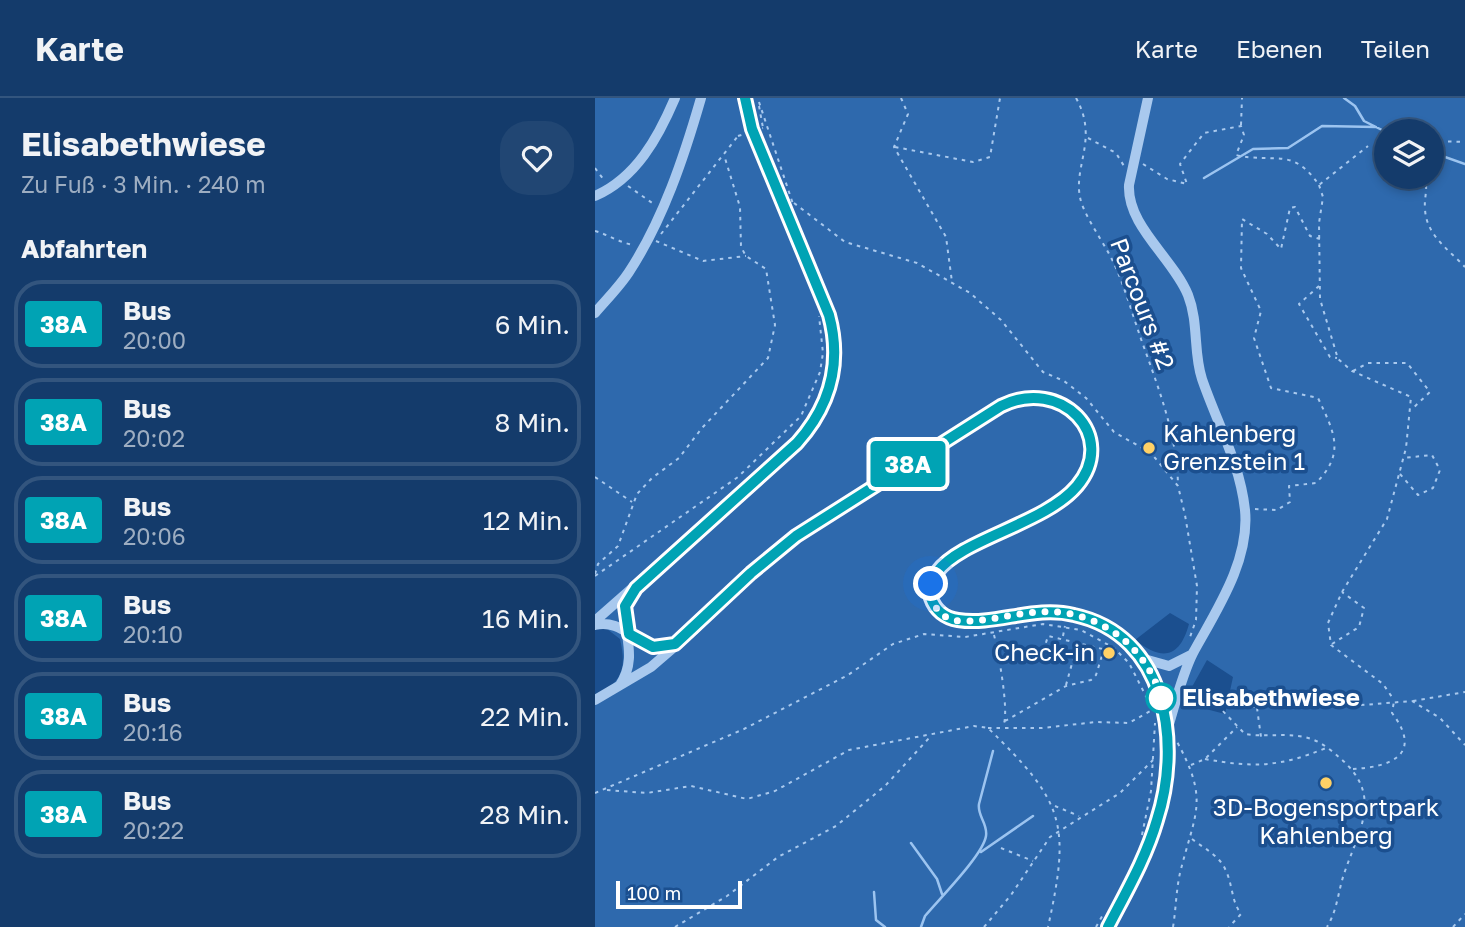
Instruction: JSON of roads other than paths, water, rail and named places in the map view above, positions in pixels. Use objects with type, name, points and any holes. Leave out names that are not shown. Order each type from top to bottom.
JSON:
[{"type":"street","points":[[595,196],[624,180],[639,163],[675,98]]},
{"type":"street","points":[[595,313],[628,273],[646,242],[688,144],[701,98]]},
{"type":"street","points":[[595,623],[787,454],[807,433],[824,405],[834,370],[833,328],[752,129],[745,98]]},
{"type":"street","points":[[1108,927],[1158,820],[1165,788],[1168,728],[1193,653],[1237,565],[1245,538],[1245,508],[1231,452],[1199,369],[1194,315],[1189,297],[1177,273],[1133,211],[1128,191],[1148,98]]},
{"type":"street","points":[[595,700],[651,667],[751,573],[796,536],[1001,406],[1035,396],[1063,403],[1079,418],[1089,447],[1085,474],[1073,491],[1049,508],[946,562],[931,584],[933,604],[943,615],[961,621],[1036,612],[1072,614],[1091,620],[1122,637],[1144,659],[1158,687],[1168,728]]},
{"type":"street","points":[[619,685],[629,664],[625,606],[631,594],[647,577]]},
{"type":"street","points":[[595,623],[611,624],[647,645],[661,648],[684,638]]},
{"type":"street","points":[[1109,648],[1122,637]]},
{"type":"street","points":[[1144,659],[1164,666],[1184,661],[1193,653]]},
{"type":"waterway","points":[[1344,98],[1355,106],[1364,121],[1374,126]]},
{"type":"waterway","points":[[1204,178],[1253,149],[1288,148],[1322,126],[1374,127]]},
{"type":"waterway","points":[[1444,157],[1465,164]]},
{"type":"waterway","points":[[921,927],[925,916],[969,865],[983,844],[986,831],[979,804],[993,751]]},
{"type":"waterway","points":[[981,852],[1033,816]]},
{"type":"waterway","points":[[911,843],[937,879],[942,894]]},
{"type":"waterway","points":[[874,892],[876,920],[885,927]]},
{"type":"place","name":"Kahlenberg Grenzstein 1","points":[[1149,448]]},
{"type":"place","name":"Check-in","points":[[1109,653]]},
{"type":"place","name":"Elisabethwiese","points":[[1161,698]]},
{"type":"place","name":"3D-Bogensportpark Kahlenberg","points":[[1326,783]]}]
